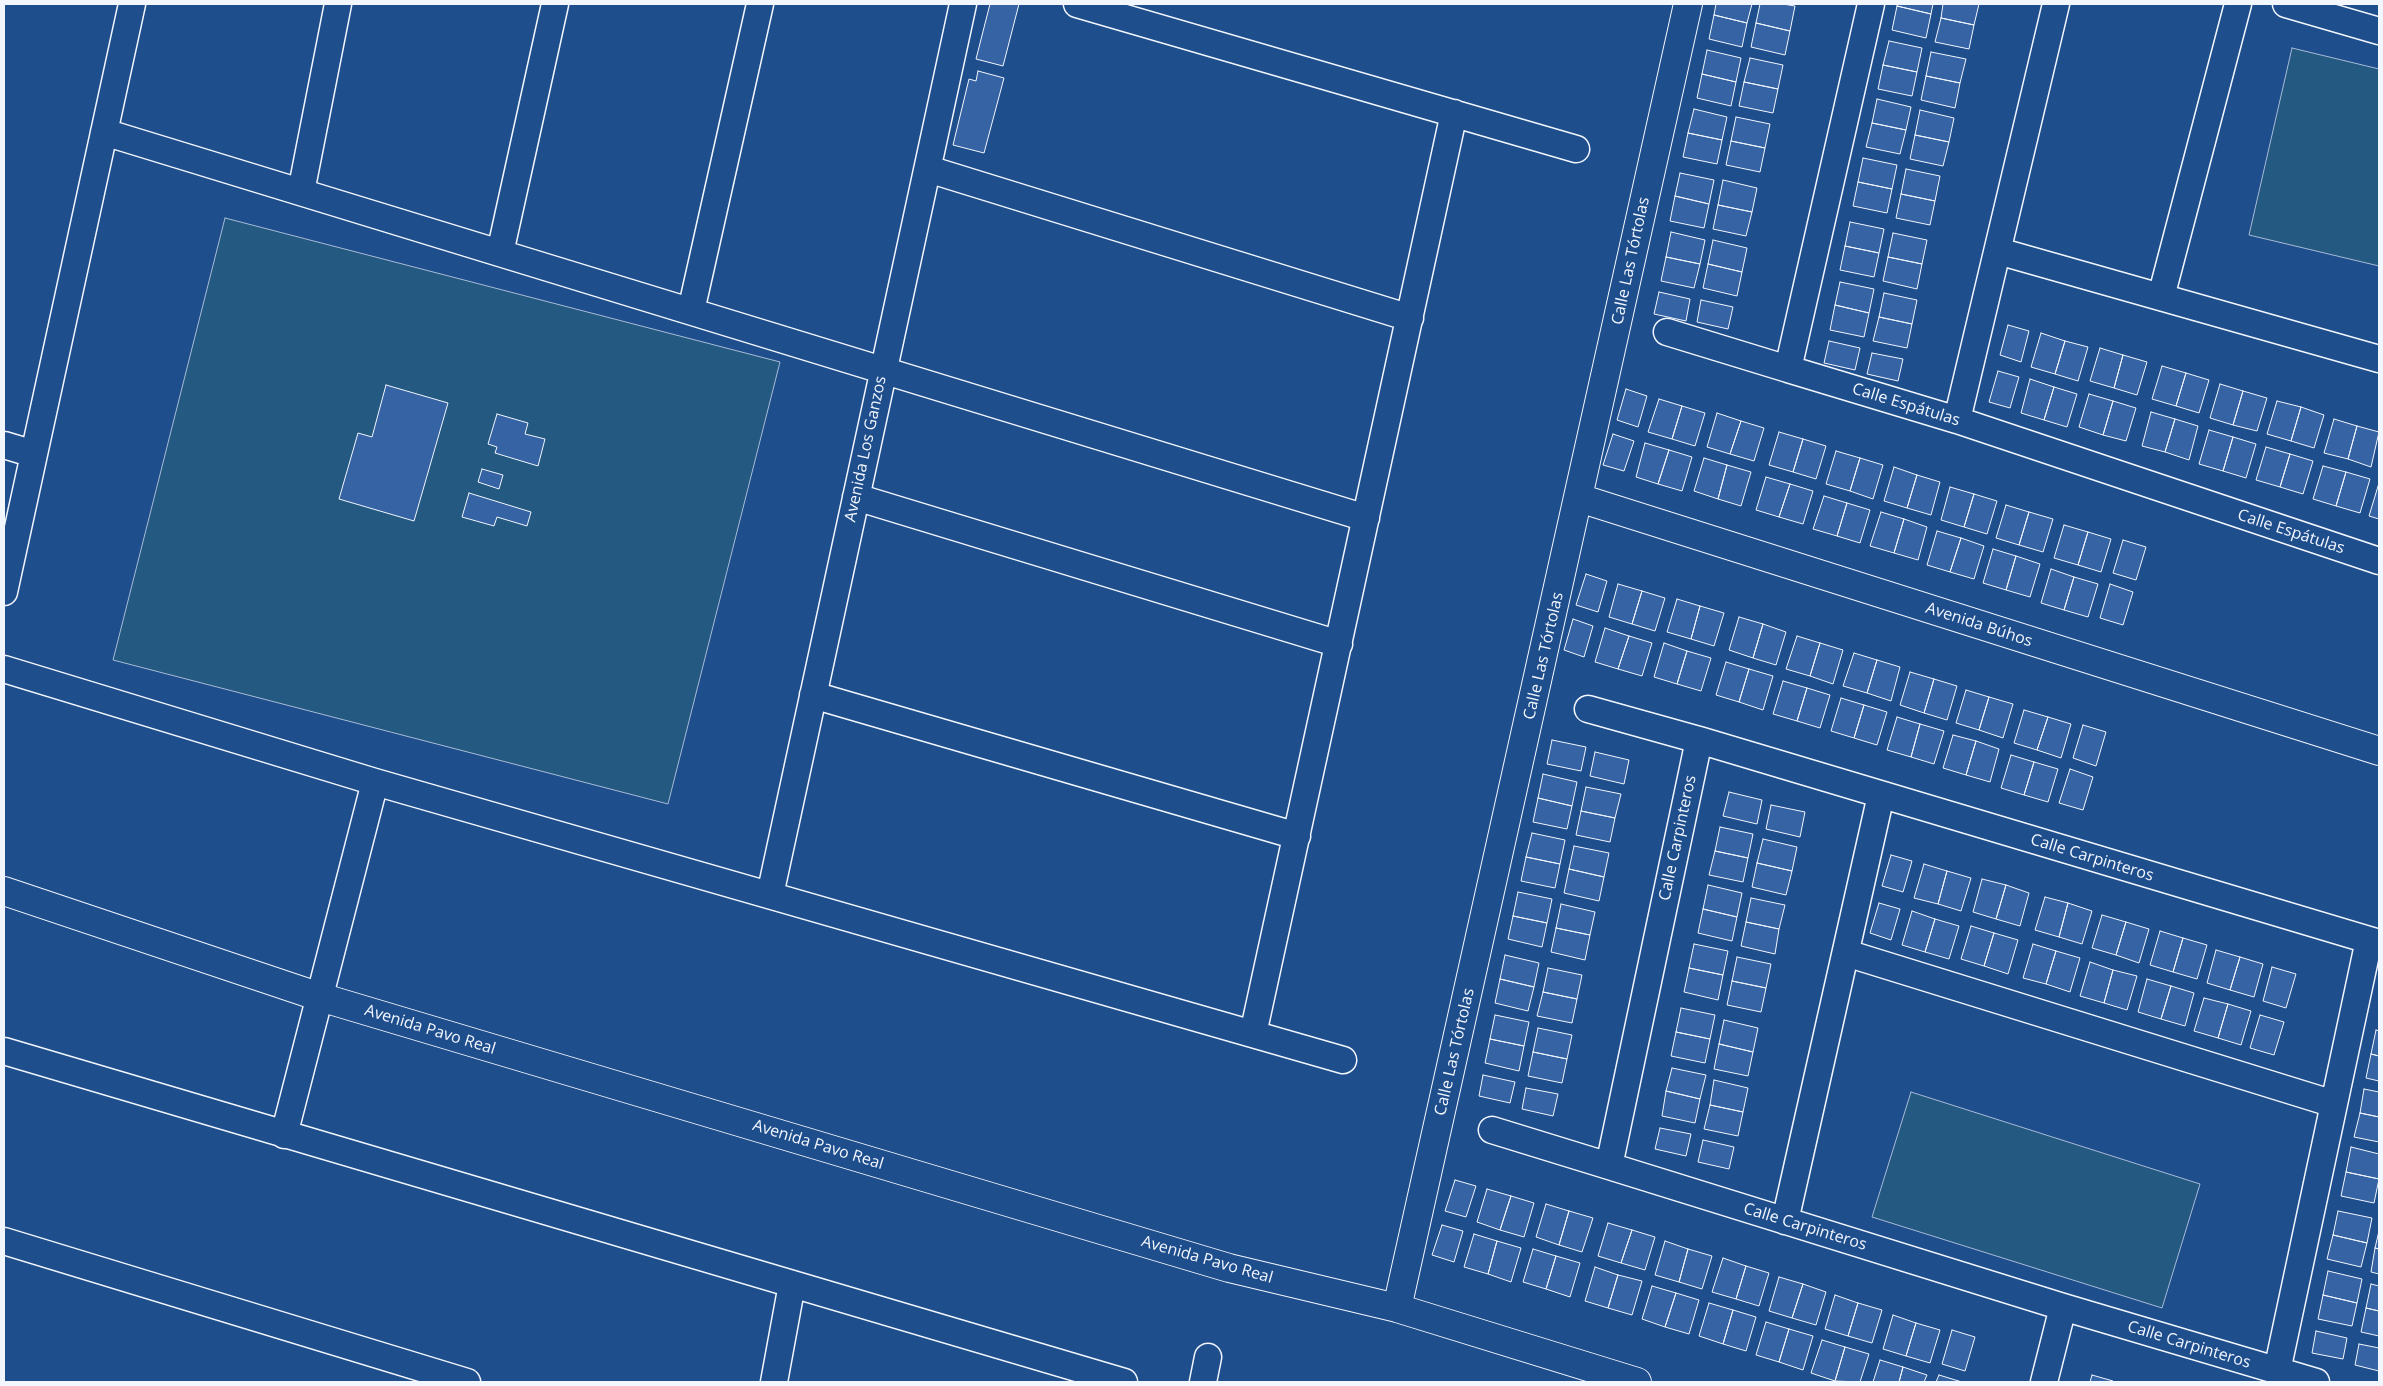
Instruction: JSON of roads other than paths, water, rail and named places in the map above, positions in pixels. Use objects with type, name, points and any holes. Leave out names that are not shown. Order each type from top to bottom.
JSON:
[{"type":"street","points":[[4,592],[132,4]]},
{"type":"street","points":[[301,192],[338,4]]},
{"type":"street","points":[[500,253],[556,4]]},
{"type":"street","points":[[691,311],[760,4]]},
{"type":"street","name":"Avenida Los Ganzos","points":[[770,895],[963,4]]},
{"type":"street","points":[[1077,4],[1576,149]]},
{"type":"street","name":"Calle Las Tórtolas","points":[[1398,1308],[1688,4]]},
{"type":"street","points":[[1788,369],[1871,4]]},
{"type":"street","points":[[1958,420],[2056,4]]},
{"type":"street","points":[[2161,297],[2238,4]]},
{"type":"street","points":[[2286,4],[2323,8],[2379,31]]},
{"type":"street","points":[[1253,1034],[1454,113]]},
{"type":"street","points":[[104,132],[1366,518]]},
{"type":"street","points":[[928,169],[1410,318]]},
{"type":"street","points":[[1998,251],[2379,359]]},
{"type":"street","name":"Calle Espátulas","points":[[1667,332],[1958,420],[2379,561]]},
{"type":"street","points":[[4,445],[34,454]]},
{"type":"street","points":[[856,497],[1339,644]]},
{"type":"street","name":"Avenida Búhos","points":[[1579,498],[2379,751]]},
{"type":"street","points":[[4,669],[375,782],[1343,1060]]},
{"type":"street","points":[[813,695],[1297,836]]},
{"type":"street","points":[[1588,708],[1699,740]]},
{"type":"street","name":"Calle Carpinteros","points":[[2316,1382],[2063,1307],[1609,1166],[1699,740],[2374,942]]},
{"type":"street","points":[[284,1134],[375,782]]},
{"type":"street","points":[[1785,1221],[1882,795]]},
{"type":"street","name":"Avenida Pavo Real","points":[[4,892],[320,997],[1229,1268],[1398,1308],[1638,1382]]},
{"type":"street","points":[[2277,1371],[2334,1104],[2374,942]]},
{"type":"street","points":[[1846,953],[2334,1104]]},
{"type":"street","points":[[4,1051],[1124,1382]]},
{"type":"street","points":[[1492,1130],[1609,1166]]},
{"type":"street","points":[[4,1241],[467,1382]]},
{"type":"street","points":[[774,1382],[792,1284]]},
{"type":"street","points":[[2044,1382],[2063,1307]]}]
